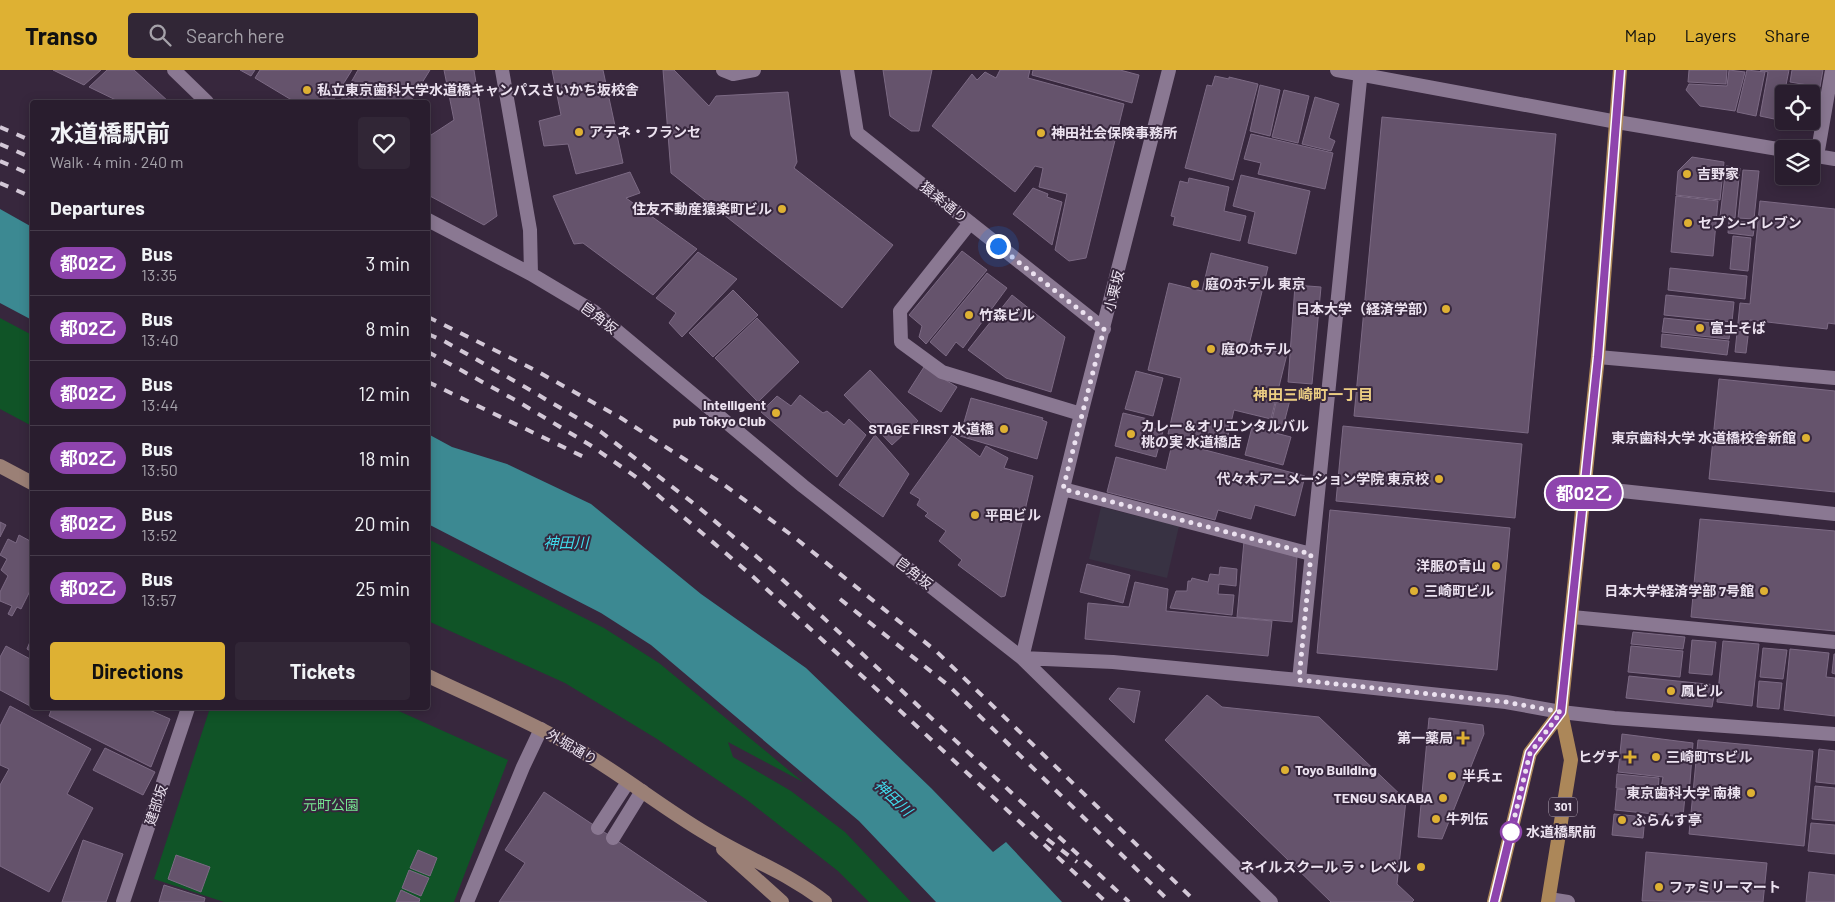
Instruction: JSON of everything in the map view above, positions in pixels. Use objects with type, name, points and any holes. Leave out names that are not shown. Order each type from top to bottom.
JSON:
[{"type":"main road","name":"301","points":[[1548,901],[1570,760],[1561,712],[1598,357],[1620,70]]},
{"type":"main road","points":[[0,466],[30,482]]},
{"type":"main road","name":"外堀通り","points":[[430,677],[541,729],[574,747],[707,835],[782,874],[825,902]]},
{"type":"main road","points":[[1494,902],[1530,753],[1561,712]]},
{"type":"main road","name":"外堀通り","points":[[707,835],[782,902]]},
{"type":"street","points":[[174,70],[205,100]]},
{"type":"street","points":[[502,70],[530,230],[531,274]]},
{"type":"street","points":[[723,70],[733,74],[754,70]]},
{"type":"street","name":"猿楽通り","points":[[847,70],[857,133],[1104,329]]},
{"type":"street","name":"小栗坂","points":[[1022,658],[1081,414],[1169,70]]},
{"type":"street","points":[[1338,70],[1361,72],[1617,122],[1775,148]]},
{"type":"street","points":[[1817,140],[1832,70]]},
{"type":"street","points":[[1299,680],[1361,72]]},
{"type":"street","points":[[1820,156],[1835,159]]},
{"type":"street","name":"皀角坂","points":[[430,221],[531,274],[593,311],[802,486],[1022,658],[1271,902]]},
{"type":"street","points":[[970,223],[900,311],[901,342],[942,372],[1081,414]]},
{"type":"street","points":[[1598,357],[1835,378]]},
{"type":"street","points":[[1585,487],[1835,514]]},
{"type":"street","points":[[1063,489],[1311,554]]},
{"type":"street","points":[[1572,617],[1835,642]]},
{"type":"street","points":[[1022,658],[1113,662],[1299,680],[1506,702],[1561,712],[1614,718],[1835,734]]},
{"type":"street","name":"建部坂","points":[[123,902],[187,710]]},
{"type":"street","points":[[467,902],[523,767],[541,729]]},
{"type":"street","points":[[598,828],[628,782]]},
{"type":"street","points":[[613,838],[642,791]]},
{"type":"street","points":[[1548,901],[1568,902]]},
{"type":"shaded area","points":[[1101,507],[1179,526],[1167,578],[1089,559]]},
{"type":"green space","points":[[0,318],[30,334],[30,425],[0,409]]},
{"type":"green space","points":[[430,540],[604,628],[659,663],[803,782],[728,742],[733,757],[791,791],[845,832],[911,902],[869,902],[838,871],[747,800],[657,739],[565,683],[430,622]]},
{"type":"green space","name":"元町公園","points":[[209,710],[396,710],[508,760],[454,902],[224,902],[154,879]]},
{"type":"water","points":[[0,209],[30,226],[30,319],[0,303]]},
{"type":"water","name":"神田川","points":[[430,435],[452,447],[507,464],[591,504],[701,594],[806,668],[931,788],[993,852],[1006,842],[1062,902],[936,902],[859,821],[651,645],[601,613],[430,525]]},
{"type":"building","points":[[53,70],[101,70],[84,85]]},
{"type":"building","points":[[107,70],[134,70],[167,100],[116,100],[89,87]]},
{"type":"building","points":[[240,70],[255,70],[251,76]]},
{"type":"building","name":"私立東京歯科大学水道橋キャンパスさいかち坂校舎","points":[[260,70],[352,70],[333,100],[292,100],[255,78]]},
{"type":"building","points":[[358,70],[430,70],[411,100],[341,100]]},
{"type":"building","points":[[444,70],[474,70],[497,216],[484,225],[430,196],[430,136],[454,120]]},
{"type":"building","name":"アテネ・フランセ","points":[[552,70],[603,70],[623,163],[576,174],[568,144],[544,146],[539,121],[561,115]]},
{"type":"building","name":"住友不動産猿楽町ビル","points":[[663,70],[674,70],[709,106],[716,96],[788,92],[797,162],[794,168],[893,245],[842,308],[671,173]]},
{"type":"building","points":[[883,70],[932,70],[919,131],[911,131],[890,116]]},
{"type":"building","points":[[1000,70],[1030,70],[1028,78],[1124,104],[1086,258],[1069,261],[1055,250],[1067,194],[1039,187],[1043,168],[1035,166],[1015,192],[932,126],[972,74],[977,80],[985,72],[996,78]]},
{"type":"building","points":[[1033,70],[1120,70],[1139,75],[1132,103],[1032,75]]},
{"type":"building","points":[[1689,70],[1727,70],[1726,84],[1688,82]]},
{"type":"building","points":[[1729,70],[1745,72],[1735,111],[1700,106],[1686,90],[1689,84],[1727,86]]},
{"type":"building","points":[[1747,70],[1765,72],[1756,116],[1737,112]]},
{"type":"building","points":[[1760,70],[1789,70],[1786,85],[1775,85],[1775,119],[1760,116],[1768,72]]},
{"type":"building","points":[[1792,70],[1823,70],[1820,87],[1820,85],[1790,82]]},
{"type":"building","points":[[1215,76],[1229,79],[1229,77],[1258,84],[1233,180],[1185,168],[1207,85],[1212,86]]},
{"type":"building","points":[[1260,85],[1280,90],[1270,136],[1250,131]]},
{"type":"building","points":[[1284,90],[1309,96],[1298,143],[1272,137]]},
{"type":"building","points":[[1315,97],[1339,104],[1329,138],[1335,141],[1331,151],[1302,144]]},
{"type":"building","points":[[1382,117],[1556,134],[1528,433],[1354,416]]},
{"type":"building","points":[[1251,134],[1333,153],[1325,189],[1258,174],[1261,163],[1244,159]]},
{"type":"building","points":[[1692,157],[1724,162],[1720,200],[1676,195],[1678,171]]},
{"type":"building","points":[[1726,166],[1740,168],[1735,218],[1720,217]]},
{"type":"building","points":[[1743,170],[1759,171],[1754,219],[1738,218]]},
{"type":"building","points":[[630,172],[640,193],[626,198],[697,249],[653,295],[583,243],[574,244],[553,196]]},
{"type":"building","points":[[1241,175],[1310,191],[1296,254],[1248,243],[1255,212],[1233,206]]},
{"type":"building","points":[[1189,178],[1229,187],[1224,211],[1246,216],[1240,241],[1173,225],[1175,217],[1171,216],[1180,181],[1188,183]]},
{"type":"building","points":[[1033,188],[1048,194],[1047,197],[1062,202],[1052,245],[1013,214]]},
{"type":"building","points":[[1676,196],[1718,201],[1713,256],[1671,252]]},
{"type":"building","points":[[1760,201],[1835,209],[1835,324],[1828,323],[1827,329],[1750,320],[1746,353],[1735,352],[1740,303],[1750,304]]},
{"type":"building","points":[[1729,220],[1755,223],[1753,236],[1728,233]]},
{"type":"building","points":[[1733,236],[1751,238],[1748,271],[1730,269]]},
{"type":"building","points":[[962,251],[987,270],[926,344],[919,337],[922,326],[909,315]]},
{"type":"building","points":[[698,252],[737,279],[682,337],[669,323],[676,313],[656,298]]},
{"type":"building","name":"庭のホテル","points":[[1211,253],[1268,267],[1249,345],[1287,354],[1271,419],[1234,410],[1225,448],[1168,434],[1181,378],[1148,370],[1169,283],[1202,291]]},
{"type":"building","points":[[1670,268],[1747,276],[1745,299],[1668,290]]},
{"type":"building","name":"竹森ビル","points":[[987,273],[1007,288],[963,348],[956,342],[946,356],[930,342]]},
{"type":"building","points":[[1295,285],[1321,287],[1312,384],[1288,382]]},
{"type":"building","points":[[733,290],[758,315],[713,357],[689,333]]},
{"type":"building","points":[[1012,295],[1065,337],[1051,392],[1006,378],[968,350]]},
{"type":"building","points":[[1666,295],[1734,302],[1732,322],[1664,315]]},
{"type":"building","points":[[757,318],[799,362],[758,402],[715,358]]},
{"type":"building","points":[[1664,318],[1731,325],[1729,339],[1662,332]]},
{"type":"building","points":[[1662,334],[1729,341],[1727,355],[1661,347]]},
{"type":"building","points":[[924,367],[957,387],[941,412],[908,392]]},
{"type":"building","points":[[870,370],[918,421],[892,445],[844,395]]},
{"type":"building","points":[[1136,371],[1163,378],[1153,416],[1125,409]]},
{"type":"building","points":[[1719,379],[1835,391],[1835,492],[1709,479]]},
{"type":"building","points":[[1278,394],[1291,396],[1283,427],[1271,424]]},
{"type":"building","points":[[800,395],[823,413],[827,411],[844,425],[849,419],[866,435],[837,477],[761,412],[777,396],[791,406]]},
{"type":"building","name":"STAGE FIRST 水道橋","points":[[971,398],[1043,418],[1042,420],[1047,422],[1037,459],[960,436]]},
{"type":"building","points":[[1123,413],[1148,419],[1146,426],[1163,431],[1156,457],[1115,446]]},
{"type":"building","points":[[1343,426],[1522,444],[1515,518],[1336,501]]},
{"type":"building","points":[[1252,427],[1291,437],[1283,465],[1245,455]]},
{"type":"building","points":[[875,435],[909,474],[883,517],[839,485]]},
{"type":"building","name":"平田ビル","points":[[952,435],[980,457],[986,446],[1008,458],[1004,468],[1033,476],[1005,596],[1001,597],[958,565],[962,560],[939,541],[946,531],[925,516],[928,513],[917,505],[920,499],[910,493]]},
{"type":"building","points":[[1172,444],[1181,446],[1182,444],[1305,476],[1295,516],[1255,505],[1251,519],[1218,510],[1215,520],[1107,492],[1116,457],[1166,470]]},
{"type":"building","name":"三崎町ビル","points":[[1330,510],[1510,528],[1497,670],[1317,653]]},
{"type":"building","name":"日本大学経済学部 7号館","points":[[1700,519],[1835,531],[1835,631],[1691,617]]},
{"type":"building","points":[[0,522],[6,525],[0,537]]},
{"type":"building","points":[[19,535],[30,541],[30,591],[21,609],[17,607],[12,616],[8,614],[12,606],[0,601],[0,592],[8,576],[1,570],[7,559],[0,555],[8,539],[16,543]]},
{"type":"building","points":[[1244,541],[1297,557],[1292,622],[1237,617]]},
{"type":"building","points":[[1087,564],[1130,575],[1123,603],[1080,592]]},
{"type":"building","points":[[1220,567],[1237,569],[1236,586],[1219,584],[1218,594],[1234,595],[1232,615],[1170,608],[1176,591],[1187,591],[1188,581],[1191,581],[1192,578],[1208,582],[1210,574],[1219,575]]},
{"type":"building","points":[[1135,582],[1168,589],[1166,611],[1272,621],[1268,656],[1085,639],[1088,603],[1129,607]]},
{"type":"building","points":[[1633,632],[1685,637],[1683,649],[1631,644]]},
{"type":"building","points":[[1692,640],[1716,642],[1712,675],[1689,673]]},
{"type":"building","points":[[1723,641],[1759,644],[1752,706],[1717,702]]},
{"type":"building","points":[[6,646],[30,659],[30,706],[0,690],[0,657]]},
{"type":"building","points":[[1631,646],[1683,651],[1680,677],[1628,672]]},
{"type":"building","points":[[1763,648],[1787,650],[1783,679],[1760,677]]},
{"type":"building","points":[[1790,649],[1829,653],[1826,677],[1835,678],[1835,716],[1784,710]]},
{"type":"building","points":[[1835,654],[1835,674],[1832,673]]},
{"type":"building","name":"鳳ビル","points":[[1629,676],[1716,685],[1712,707],[1626,698]]},
{"type":"building","points":[[1759,681],[1782,683],[1779,709],[1757,707]]},
{"type":"building","points":[[1118,688],[1140,691],[1134,723],[1109,699]]},
{"type":"building","name":"Toyo Building","points":[[1207,695],[1222,707],[1319,717],[1406,800],[1397,884],[1414,900],[1412,902],[1331,902],[1165,740]]},
{"type":"building","points":[[10,706],[91,749],[67,794],[93,808],[49,892],[0,866],[0,785],[9,769],[0,765],[0,726]]},
{"type":"building","points":[[51,710],[150,710],[170,719],[151,767],[49,716]]},
{"type":"building","points":[[1429,718],[1483,725],[1484,734],[1442,839],[1418,837]]},
{"type":"building","name":"三崎町TSビル","points":[[1622,734],[1693,743],[1689,796],[1660,793],[1663,777],[1618,772]]},
{"type":"building","name":"東京歯科大学 南棟","points":[[1698,740],[1813,751],[1804,846],[1689,834]]},
{"type":"building","points":[[105,748],[155,772],[143,795],[93,770]]},
{"type":"building","points":[[1819,749],[1835,751],[1835,784],[1816,782]]},
{"type":"building","points":[[1617,774],[1659,778],[1658,792],[1616,788]]},
{"type":"building","points":[[1815,786],[1835,788],[1835,821],[1812,819]]},
{"type":"building","points":[[1617,789],[1685,796],[1683,817],[1615,810]]},
{"type":"building","points":[[544,792],[707,902],[499,902],[525,863],[505,850]]},
{"type":"building","points":[[1614,814],[1645,817],[1643,838],[1612,835]]},
{"type":"building","points":[[1811,823],[1835,825],[1835,854],[1808,851]]},
{"type":"building","points":[[83,840],[123,854],[106,902],[62,902]]},
{"type":"building","points":[[418,850],[437,858],[430,876],[410,868]]},
{"type":"building","points":[[1646,852],[1767,863],[1763,902],[1642,901]]},
{"type":"building","points":[[176,855],[210,867],[201,892],[168,879]]},
{"type":"building","points":[[409,870],[429,878],[421,896],[402,888]]},
{"type":"building","points":[[1809,872],[1835,875],[1835,902],[1806,902]]},
{"type":"building","points":[[164,885],[205,898],[204,902],[159,902]]},
{"type":"building","points":[[401,890],[420,899],[419,902],[396,902]]},
{"type":"railway","points":[[0,127],[30,140]]},
{"type":"railway","points":[[0,144],[30,157]]},
{"type":"railway","points":[[0,161],[30,174]]},
{"type":"railway","points":[[0,183],[30,196]]},
{"type":"railway","points":[[430,318],[533,369],[621,418],[723,484],[794,537],[936,651],[1196,902]]},
{"type":"railway","points":[[430,335],[525,387],[601,432],[697,506],[770,568],[1129,902]]},
{"type":"railway","points":[[430,353],[517,401],[590,445],[639,479],[750,574],[1106,902]]},
{"type":"railway","points":[[430,383],[584,457]]},
{"type":"railway","points":[[840,599],[948,685],[1170,902]]},
{"type":"railway","points":[[1047,839],[1077,862]]},
{"type":"bus line","name":"都02乙","points":[[1494,902],[1530,753],[1561,712],[1566,681],[1598,357],[1620,70]]},
{"type":"place","name":"私立東京歯科大学水道橋キャンパスさいかち坂校舎","points":[[307,90]]},
{"type":"place","name":"アテネ・フランセ","points":[[579,132]]},
{"type":"place","name":"神田社会保険事務所","points":[[1041,133]]},
{"type":"place","name":"吉野家","points":[[1687,174]]},
{"type":"place","name":"住友不動産猿楽町ビル","points":[[782,209]]},
{"type":"place","name":"セブン-イレブン","points":[[1688,223]]},
{"type":"place","name":"庭のホテル 東京","points":[[1195,284]]},
{"type":"place","name":"日本大学（経済学部）","points":[[1446,309]]},
{"type":"place","name":"竹森ビル","points":[[969,315]]},
{"type":"place","name":"富士そば","points":[[1700,328]]},
{"type":"place","name":"庭のホテル","points":[[1211,349]]},
{"type":"place","name":"Intelligent pub Tokyo Club","points":[[776,413]]},
{"type":"place","name":"STAGE FIRST 水道橋","points":[[1004,429]]},
{"type":"place","name":"カレー＆オリエンタルバル 桃の実 水道橋店","points":[[1131,434]]},
{"type":"place","name":"東京歯科大学 水道橋校舎新館","points":[[1806,438]]},
{"type":"place","name":"代々木アニメーション学院 東京校","points":[[1439,479]]},
{"type":"place","name":"平田ビル","points":[[975,515]]},
{"type":"place","name":"洋服の青山","points":[[1496,566]]},
{"type":"place","name":"三崎町ビル","points":[[1414,591]]},
{"type":"place","name":"日本大学経済学部 7号館","points":[[1764,591]]},
{"type":"place","name":"鳳ビル","points":[[1671,691]]},
{"type":"place","name":"第一薬局","points":[[1463,738]]},
{"type":"place","name":"ヒグチ","points":[[1630,757]]},
{"type":"place","name":"三崎町TSビル","points":[[1656,757]]},
{"type":"place","name":"Toyo Building","points":[[1285,770]]},
{"type":"place","name":"半兵ェ","points":[[1452,776]]},
{"type":"place","name":"東京歯科大学 南棟","points":[[1751,793]]},
{"type":"place","name":"TENGU SAKABA","points":[[1443,798]]},
{"type":"place","name":"牛列伝","points":[[1436,819]]},
{"type":"place","name":"ふらんす亭","points":[[1622,820]]},
{"type":"place","name":"水道橋駅前","points":[[1511,832]]},
{"type":"place","name":"ネイルスクール ラ・レベル","points":[[1421,867]]},
{"type":"place","name":"ファミリーマート","points":[[1659,887]]},
{"type":"district","name":"神田三崎町一丁目","points":[[1313,395]]},
{"type":"route","points":[[998,246],[1104,329],[1063,489],[1311,554],[1299,680],[1506,702],[1561,712],[1530,753],[1511,832]]}]
